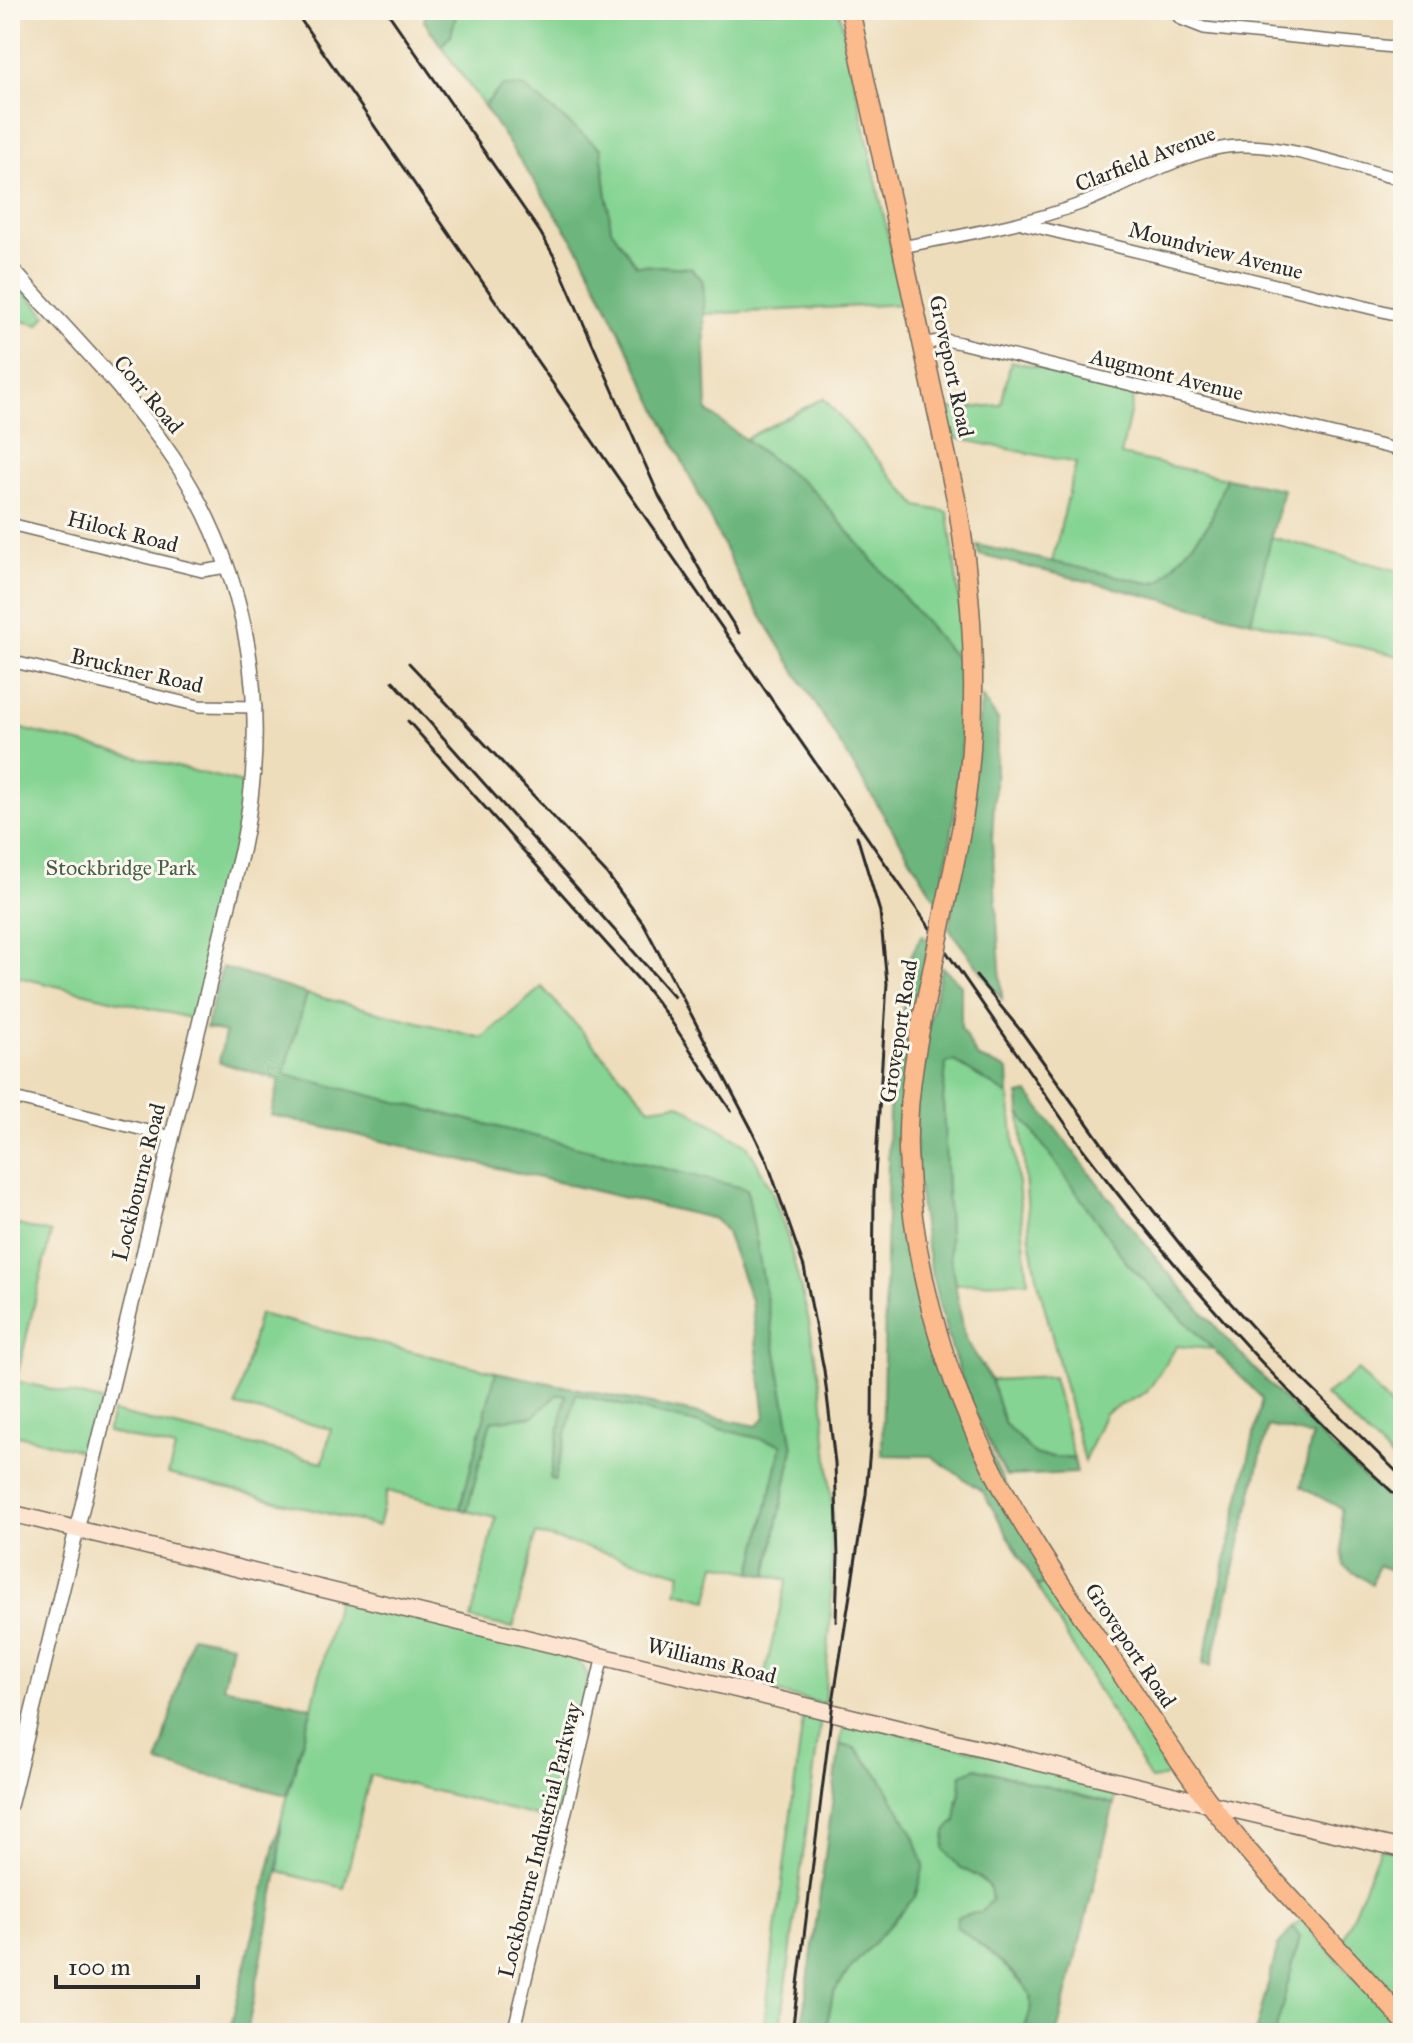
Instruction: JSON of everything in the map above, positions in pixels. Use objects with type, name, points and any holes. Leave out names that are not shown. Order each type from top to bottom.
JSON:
[{"type":"main road","name":"Groveport Road","points":[[850,10],[958,508],[969,580],[973,641],[969,770],[962,822],[912,1074],[908,1152],[919,1254],[941,1341],[977,1437],[1019,1516],[1210,1804],[1277,1884],[1403,2020]]},
{"type":"main road","name":"Williams Road","points":[[10,1513],[1403,1849]]},
{"type":"street","points":[[1177,14],[1204,28],[1403,48]]},
{"type":"street","name":"Clarfield Avenue","points":[[902,247],[1020,223],[1083,203],[1199,155],[1238,146],[1278,149],[1403,180]]},
{"type":"street","name":"Moundview Avenue","points":[[1020,223],[1403,316]]},
{"type":"street","name":"Corr Road","points":[[10,267],[160,440],[199,502],[227,567]]},
{"type":"street","name":"Augmont Avenue","points":[[922,344],[945,340],[1403,451]]},
{"type":"street","name":"Hilock Road","points":[[10,524],[202,571],[227,567]]},
{"type":"street","name":"Lockbourne Road","points":[[10,1804],[250,808],[256,760],[256,707],[245,630],[227,567]]},
{"type":"street","name":"Bruckner Road","points":[[10,661],[199,706],[256,707]]},
{"type":"street","points":[[10,1097],[172,1137]]},
{"type":"street","name":"Lockbourne Industrial Parkway","points":[[513,2033],[603,1656]]},
{"type":"green space","points":[[427,10],[457,10],[451,35],[441,46],[424,21]]},
{"type":"green space","points":[[457,10],[839,10],[903,304],[704,314],[703,281],[691,268],[636,265],[611,229],[601,148],[502,86],[484,106],[441,46],[451,35]]},
{"type":"green space","points":[[502,86],[524,87],[601,149],[611,229],[636,265],[691,268],[703,281],[707,411],[814,491],[964,668],[961,757],[939,905],[743,586],[582,254],[484,106]]},
{"type":"green space","points":[[10,275],[46,315],[39,325],[10,318]]},
{"type":"green space","points":[[1011,361],[1135,390],[1121,455],[1226,478],[1209,524],[1161,581],[1148,583],[1052,562],[1076,463],[950,437],[945,410],[1001,405]]},
{"type":"green space","points":[[823,398],[918,506],[948,512],[964,668],[814,491],[745,439]]},
{"type":"green space","points":[[1226,478],[1283,489],[1251,621],[979,555],[977,545],[1148,583],[1161,581],[1209,524]]},
{"type":"green space","points":[[1271,537],[1403,572],[1403,657],[1251,621]]},
{"type":"green space","points":[[982,697],[998,720],[992,841],[1002,999],[949,929]]},
{"type":"green space","name":"Stockbridge Park","points":[[10,726],[247,784],[245,809],[194,1019],[10,975]]},
{"type":"green space","points":[[922,935],[929,943],[901,1101],[900,1177],[907,1233],[929,1325],[1051,1581],[1037,1586],[983,1492],[931,1456],[882,1455],[889,1111],[909,959]]},
{"type":"green space","points":[[222,967],[307,994],[284,1074],[747,1189],[793,1448],[767,1575],[752,1572],[782,1444],[576,1394],[555,1480],[550,1479],[566,1395],[557,1395],[534,1416],[491,1421],[467,1511],[460,1509],[496,1372],[757,1426],[765,1417],[751,1300],[725,1230],[715,1219],[271,1115],[279,1080],[219,1062],[225,1033],[206,1028]]},
{"type":"green space","points":[[942,967],[961,985],[961,1028],[977,1057],[1008,1070],[1009,1095],[954,1061],[946,1063],[943,1101],[950,1256],[965,1338],[991,1380],[1004,1423],[1035,1455],[1074,1459],[1077,1473],[1006,1476],[974,1410],[948,1338],[929,1260],[916,1143],[917,1088],[922,1053]]},
{"type":"green space","points":[[542,987],[650,1108],[679,1104],[747,1145],[771,1189],[786,1232],[808,1317],[822,1394],[832,1506],[831,1612],[824,1704],[761,1689],[787,1580],[767,1575],[793,1448],[747,1189],[283,1074],[307,994],[482,1038]]},
{"type":"green space","points":[[953,1061],[1009,1095],[1028,1281],[955,1284],[950,1256],[943,1101],[946,1063]]},
{"type":"green space","points":[[1028,1093],[1193,1302],[1280,1396],[1403,1513],[1403,1575],[1378,1565],[1372,1584],[1343,1566],[1341,1508],[1301,1487],[1312,1436],[1268,1426],[1211,1666],[1203,1664],[1262,1398],[1127,1263],[1020,1113],[1019,1095]]},
{"type":"green space","points":[[1020,1113],[1127,1263],[1213,1349],[1177,1346],[1147,1392],[1105,1413],[1084,1461],[1030,1238]]},
{"type":"green space","points":[[10,1223],[51,1233],[16,1381],[102,1401],[89,1453],[10,1433],[14,1396],[10,1394]]},
{"type":"green space","points":[[259,1314],[496,1372],[460,1509],[387,1491],[378,1526],[168,1474],[175,1449],[107,1432],[112,1412],[323,1462],[331,1429],[236,1406]]},
{"type":"green space","points":[[1358,1370],[1403,1420],[1403,1469],[1325,1395]]},
{"type":"green space","points":[[1053,1377],[1074,1459],[1035,1455],[1004,1423],[991,1380]]},
{"type":"green space","points":[[575,1394],[782,1444],[752,1572],[716,1564],[708,1600],[677,1592],[681,1573],[536,1534],[513,1628],[471,1619],[496,1518],[467,1511],[491,1420],[534,1416],[557,1395],[567,1395],[550,1478],[554,1480]]},
{"type":"green space","points":[[1051,1581],[1178,1773],[1151,1780],[1037,1586]]},
{"type":"green space","points":[[338,1596],[573,1656],[580,1663],[587,1674],[588,1688],[556,1821],[370,1775],[344,1888],[279,1872],[281,1820]]},
{"type":"green space","points":[[191,1636],[232,1644],[223,1687],[312,1707],[287,1795],[158,1763]]},
{"type":"green space","points":[[804,1711],[821,1716],[780,2033],[763,2033]]},
{"type":"green space","points":[[845,1720],[1118,1785],[1114,1804],[976,1768],[957,1800],[959,1867],[979,1877],[991,1888],[992,1900],[980,1912],[957,1917],[1030,1992],[1031,2010],[1023,2033],[825,2033],[833,1994],[849,1970],[894,1805],[879,1775],[855,1748],[840,1745]]},
{"type":"green space","points":[[840,1745],[855,1748],[879,1775],[914,1836],[924,1866],[915,1897],[849,1970],[833,1994],[825,2033],[801,2033]]},
{"type":"green space","points":[[976,1768],[1114,1804],[1057,2033],[1023,2033],[1031,2006],[1026,1988],[1009,1969],[956,1926],[957,1917],[980,1912],[992,1900],[990,1888],[979,1877],[959,1867],[944,1849],[946,1831],[956,1821],[962,1774]]},
{"type":"green space","points":[[281,1820],[278,1872],[247,2033],[229,2033]]},
{"type":"green space","points":[[1380,1848],[1403,1853],[1403,2009],[1342,1942]]},
{"type":"green space","points":[[1301,1920],[1403,2033],[1275,2033],[1300,1937],[1293,1927]]},
{"type":"green space","points":[[1293,1927],[1300,1937],[1275,2033],[1255,2033],[1278,1946]]},
{"type":"railway","points":[[294,10],[1083,1149],[1157,1243],[1235,1333],[1317,1420],[1403,1502]]},
{"type":"railway","points":[[386,10],[555,258],[659,496],[720,606]]},
{"type":"railway","points":[[716,597],[739,633]]},
{"type":"railway","points":[[409,663],[607,874],[643,923],[767,1161],[804,1267],[824,1370],[835,1463],[838,1557],[836,1621]]},
{"type":"railway","points":[[393,681],[674,997]]},
{"type":"railway","points":[[408,721],[645,987],[731,1111]]},
{"type":"railway","points":[[792,2033],[833,1702],[866,1494],[872,1425],[874,1192],[887,983],[880,912],[857,836]]},
{"type":"railway","points":[[976,976],[1021,1031],[1118,1166],[1198,1267],[1276,1353],[1403,1478]]}]
